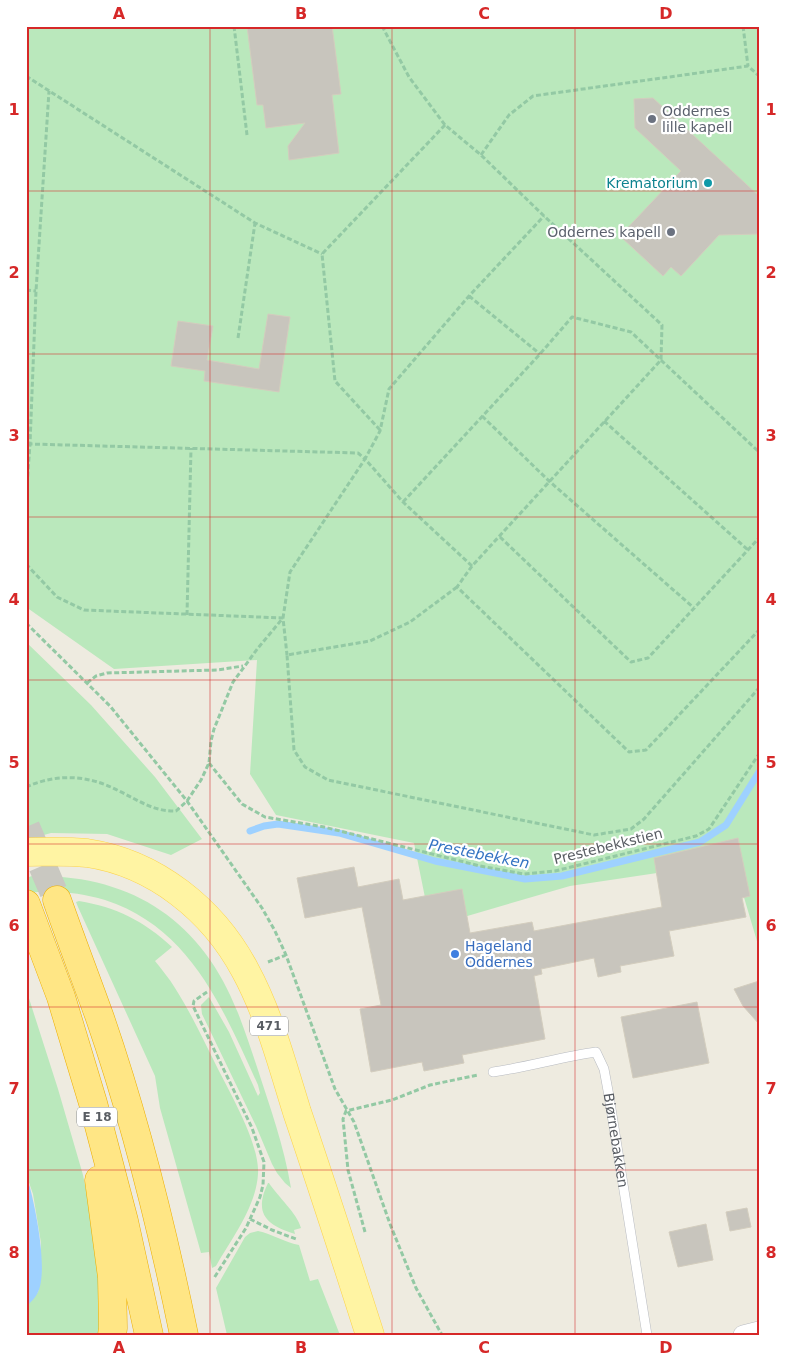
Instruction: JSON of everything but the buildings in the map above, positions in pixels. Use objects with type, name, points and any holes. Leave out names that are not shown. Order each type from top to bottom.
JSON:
[{"type":"highway","name":"E 18","points":[[57,900],[100,1020],[136,1135],[168,1258],[184,1335]]},
{"type":"highway","name":"E 18","points":[[26,904],[61,998],[93,1103],[124,1221],[149,1335]]},
{"type":"highway","name":"E 18","points":[[93,1103],[98,1166],[112,1277],[112,1335]]},
{"type":"main road","name":"471","points":[[26,852],[62,851],[88,854],[114,860],[148,873],[192,902],[228,942],[251,982],[274,1038],[370,1335]]},
{"type":"main road","name":"471","points":[[26,868],[61,866],[78,868],[126,880],[162,900],[182,914],[216,951],[240,995],[253,1026],[354,1335]]},
{"type":"street","points":[[743,1335],[759,1331]]},
{"type":"lane","name":"Bjørnebakken","points":[[493,1072],[596,1052],[604,1069],[609,1096],[647,1335]]},
{"type":"path","points":[[234,26],[247,136]]},
{"type":"path","points":[[287,655],[370,641],[410,622],[457,587],[472,566],[661,360],[662,325],[481,155],[445,125],[409,77],[382,26]]},
{"type":"path","points":[[743,26],[748,66],[759,76]]},
{"type":"path","points":[[481,155],[509,114],[533,96],[748,66]]},
{"type":"path","points":[[26,76],[255,223],[322,254]]},
{"type":"path","points":[[26,498],[36,292],[49,91]]},
{"type":"path","points":[[380,431],[335,381],[322,254],[445,125]]},
{"type":"path","points":[[544,216],[469,296],[390,389],[380,431],[365,459],[290,572],[283,618],[294,750],[305,767],[328,780],[594,835],[631,829],[644,819],[759,688]]},
{"type":"path","points":[[238,338],[255,223]]},
{"type":"path","points":[[26,290],[36,292]]},
{"type":"path","points":[[469,296],[540,354]]},
{"type":"path","points":[[403,502],[572,317],[631,332],[759,452]]},
{"type":"path","points":[[482,416],[549,481],[694,608]]},
{"type":"path","points":[[604,421],[748,550]]},
{"type":"path","points":[[30,444],[358,453],[403,502],[472,566]]},
{"type":"path","points":[[187,615],[192,448]]},
{"type":"path","points":[[500,537],[631,662],[648,658],[759,538]]},
{"type":"path","points":[[26,564],[57,597],[84,610],[283,618]]},
{"type":"path","points":[[457,587],[629,752],[646,750],[759,630]]},
{"type":"path","points":[[26,787],[63,778],[88,778],[155,809],[176,811],[187,801],[201,780],[209,763],[214,729],[233,682],[283,618]]},
{"type":"path","points":[[26,623],[110,706],[187,801],[262,908],[286,955],[335,1089],[354,1122],[390,1224],[416,1288],[442,1335]]},
{"type":"path","points":[[87,684],[96,676],[108,672],[218,670],[244,666]]},
{"type":"path","name":"Prestebekkstien","points":[[209,763],[242,804],[265,817],[324,827],[480,866],[524,874],[556,871],[696,836],[710,829],[759,754]]},
{"type":"path","points":[[262,965],[286,955]]},
{"type":"path","points":[[207,992],[194,1001],[193,1006],[252,1128],[264,1162],[263,1185],[260,1197],[250,1219],[214,1278]]},
{"type":"path","points":[[346,1110],[392,1100],[430,1085],[493,1072]]},
{"type":"path","points":[[346,1110],[343,1119],[345,1151],[366,1240]]},
{"type":"path","points":[[340,1152],[345,1151]]},
{"type":"path","points":[[250,1219],[296,1239]]},
{"type":"green space","points":[[26,26],[759,26],[759,948],[743,894],[704,866],[570,886],[440,924],[436,952],[414,843],[276,815],[250,774],[257,660],[114,669],[26,607]]},
{"type":"green space","points":[[26,642],[91,705],[155,777],[202,839],[171,855],[107,834],[51,833],[26,840]]},
{"type":"green space","points":[[32,876],[68,877],[101,883],[131,894],[159,909],[183,928],[205,952],[223,980],[243,1026],[285,1157],[291,1188],[277,1173],[272,1164],[256,1126],[202,1014],[201,1005],[209,997],[229,1032],[258,1096],[260,1093],[258,1085],[245,1056],[217,1000],[201,974],[182,951],[160,930],[135,913],[105,900],[66,892],[26,893],[26,878]]},
{"type":"green space","points":[[76,902],[105,907],[129,916],[151,930],[172,947],[155,961],[173,984],[192,1016],[249,1134],[254,1148],[258,1174],[253,1198],[242,1222],[216,1266],[212,1268],[209,1252],[201,1253],[160,1108],[155,1076],[78,907]]},
{"type":"green space","points":[[26,989],[83,1175],[99,1255],[101,1292],[99,1335],[26,1335],[26,1307],[38,1292],[41,1278],[41,1243],[33,1194],[26,1174]]},
{"type":"green space","points":[[268,1183],[299,1222],[301,1228],[294,1230],[295,1234],[277,1227],[265,1217],[262,1203]]},
{"type":"green space","points":[[258,1231],[299,1245],[310,1281],[318,1279],[340,1335],[227,1335],[216,1288],[245,1237],[250,1233]]},
{"type":"water","points":[[26,1174],[39,1233],[42,1267],[38,1292],[26,1307]]},
{"type":"waterway","name":"Prestebekken","points":[[250,831],[278,824],[339,833],[435,861],[525,879],[562,876],[700,842],[726,825],[759,772]]},
{"type":"tunnel","points":[[26,827],[57,900]]},
{"type":"place","name":"Oddernes lille kapell","points":[[652,119]]},
{"type":"place","name":"Krematorium","points":[[708,183]]},
{"type":"place","name":"Oddernes kapell","points":[[671,232]]},
{"type":"place","name":"Hageland Oddernes","points":[[455,954]]}]
